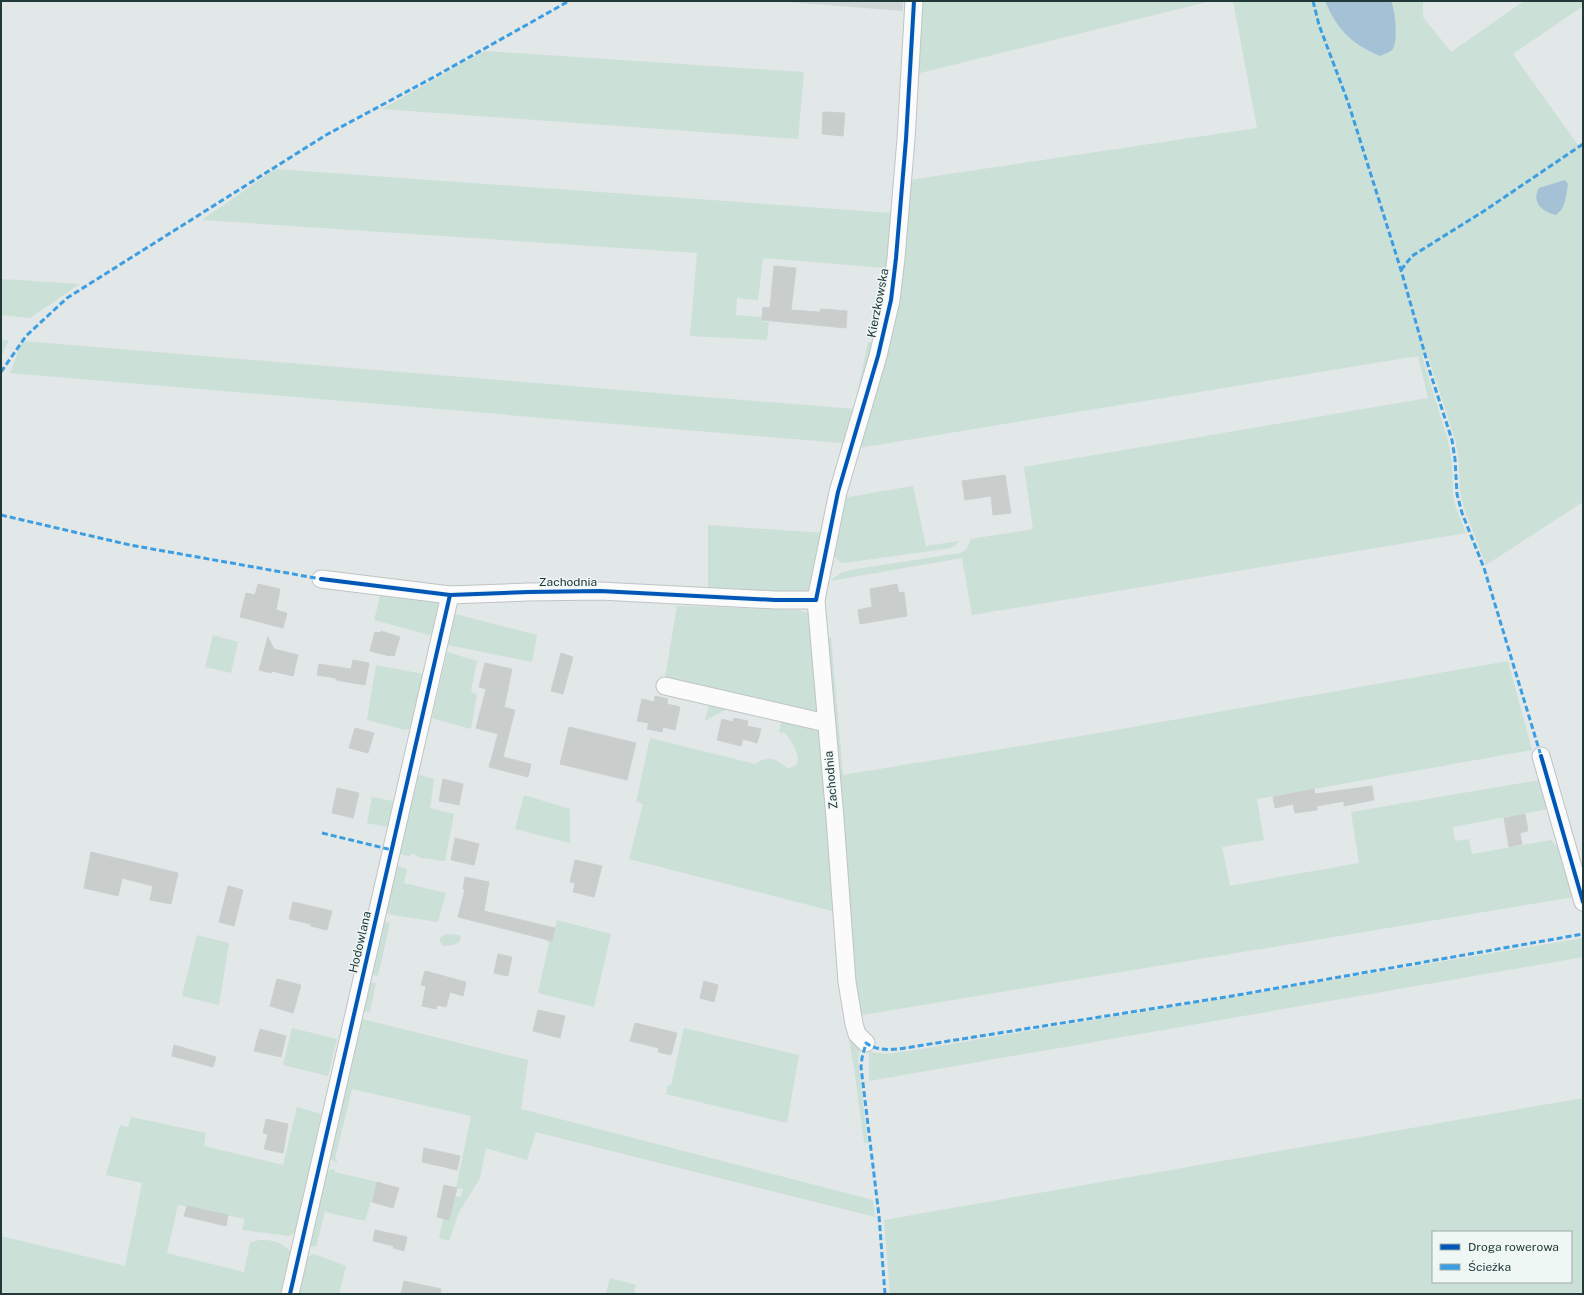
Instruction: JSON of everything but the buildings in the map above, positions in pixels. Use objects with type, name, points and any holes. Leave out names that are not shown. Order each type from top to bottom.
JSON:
[{"type":"street","name":"Kierzkowska","points":[[816,600],[838,492],[878,356],[891,300],[906,139],[914,1]]},
{"type":"street","name":"Zachodnia","points":[[321,579],[450,595],[600,591],[816,600],[847,982],[857,1034],[866,1043]]},
{"type":"street","name":"Hodowlana","points":[[290,1294],[450,595]]},
{"type":"street","points":[[665,686],[826,723]]},
{"type":"street","points":[[1541,756],[1577,856],[1583,902]]},
{"type":"shaded area","points":[[775,1],[903,1],[903,11]]},
{"type":"green space","points":[[923,1],[1211,1],[916,74]]},
{"type":"green space","points":[[1233,1],[1423,1],[1423,17],[1451,52],[1524,1],[1583,1],[1583,6],[1513,54],[1578,145],[1583,142],[1583,502],[1486,565],[1464,508],[1460,491],[1458,454],[1455,439],[1427,354],[1422,356],[1448,441],[1452,462],[1453,496],[1466,533],[972,615],[962,558],[830,581],[841,573],[850,570],[961,553],[967,549],[971,539],[1033,529],[1024,467],[1428,398],[1418,356],[858,448],[901,291],[904,267],[909,180],[1257,128]]},
{"type":"green space","points":[[484,51],[804,72],[798,139],[382,109]]},
{"type":"green space","points":[[275,169],[894,214],[886,268],[763,258],[758,300],[737,298],[736,315],[762,317],[762,321],[769,322],[767,340],[690,336],[697,253],[202,220]]},
{"type":"green space","points":[[1,279],[80,284],[30,318],[1,315]]},
{"type":"green space","points":[[1,340],[9,340],[1,356]]},
{"type":"green space","points":[[22,341],[854,409],[868,342],[872,343],[874,348],[812,587],[807,593],[708,591],[708,525],[823,533],[842,443],[10,373]]},
{"type":"green space","points":[[913,486],[926,546],[959,541],[956,545],[951,548],[844,563],[840,562],[833,555],[843,498]]},
{"type":"green space","points":[[381,593],[439,602],[432,634],[429,635],[374,620]]},
{"type":"green space","points":[[677,606],[799,610],[808,613],[818,717],[665,678]]},
{"type":"green space","points":[[455,614],[537,635],[532,662],[448,645]]},
{"type":"green space","points":[[213,635],[238,642],[231,673],[205,667]]},
{"type":"green space","points":[[831,638],[843,775],[1093,734],[1508,661],[1532,750],[1257,799],[1264,840],[1222,847],[1230,886],[1359,863],[1351,812],[1540,780],[1548,809],[1453,827],[1455,841],[1469,839],[1472,854],[1551,840],[1564,859],[1574,897],[857,1016],[825,639]]},
{"type":"green space","points":[[447,652],[477,661],[471,692],[477,694],[471,729],[432,718]]},
{"type":"green space","points":[[376,665],[423,674],[411,728],[405,730],[367,720]]},
{"type":"green space","points":[[710,701],[730,707],[705,721]]},
{"type":"green space","points":[[782,720],[818,729],[823,732],[836,912],[629,859],[643,804],[636,802],[650,738],[755,764],[764,759],[772,759],[787,768],[794,767],[798,759],[797,754],[795,748],[785,733],[779,732]]},
{"type":"green space","points":[[416,774],[434,779],[430,808],[454,814],[445,861],[421,858],[411,853],[410,856],[398,854]]},
{"type":"green space","points":[[524,795],[570,809],[570,843],[515,829]]},
{"type":"green space","points":[[372,797],[393,801],[387,827],[367,823]]},
{"type":"green space","points":[[398,866],[407,869],[404,883],[446,893],[438,922],[392,915],[384,912],[394,867]]},
{"type":"green space","points":[[557,920],[611,934],[594,1007],[538,993],[549,943],[546,939],[552,941]]},
{"type":"green space","points":[[384,922],[390,923],[378,976],[369,974],[381,924]]},
{"type":"green space","points":[[447,934],[459,935],[461,938],[460,941],[454,945],[444,946],[440,942],[440,938]]},
{"type":"green space","points":[[197,935],[229,943],[219,1005],[182,996]]},
{"type":"green space","points":[[1583,938],[1583,957],[869,1081],[869,1052],[887,1054],[915,1050]]},
{"type":"green space","points":[[367,983],[376,983],[370,1012],[361,1010]]},
{"type":"green space","points":[[843,1005],[860,1048],[858,1059],[868,1144],[864,1142],[854,1068]]},
{"type":"green space","points":[[362,1019],[528,1060],[521,1109],[873,1200],[875,1217],[536,1132],[527,1160],[486,1148],[480,1178],[459,1212],[449,1241],[439,1238],[443,1219],[449,1220],[455,1196],[461,1197],[463,1189],[456,1188],[471,1116],[352,1089],[335,1158],[337,1162],[332,1160],[330,1157],[360,1020]]},
{"type":"green space","points":[[292,1028],[337,1039],[328,1076],[283,1065]]},
{"type":"green space","points":[[684,1028],[799,1055],[787,1123],[666,1094],[668,1085],[671,1085]]},
{"type":"green space","points":[[1583,1098],[1583,1294],[890,1294],[884,1220]]},
{"type":"green space","points":[[297,1107],[321,1114],[309,1171],[311,1172],[298,1227],[295,1232],[289,1236],[242,1230],[245,1219],[178,1205],[167,1253],[244,1272],[250,1243],[268,1240],[280,1244],[289,1250],[293,1255],[282,1294],[1,1294],[1,1236],[125,1266],[142,1183],[106,1175],[120,1125],[128,1127],[131,1117],[206,1133],[204,1146],[283,1165]]},
{"type":"green space","points":[[331,1169],[335,1170],[335,1172],[377,1182],[365,1221],[325,1212],[316,1247],[309,1245],[325,1172]]},
{"type":"green space","points":[[314,1254],[346,1266],[339,1294],[295,1294],[307,1257]]},
{"type":"green space","points":[[610,1278],[636,1285],[634,1294],[606,1294]]},
{"type":"water","points":[[1325,1],[1391,1],[1395,18],[1396,34],[1392,50],[1380,56],[1353,41],[1340,28]]},
{"type":"water","points":[[1565,180],[1568,184],[1562,209],[1556,215],[1542,209],[1536,198],[1539,188]]},
{"type":"marked path","points":[[1,372],[26,336],[67,298],[326,135],[434,77],[569,1]]},
{"type":"marked path","points":[[1313,1],[1319,25],[1348,102],[1401,270],[1430,372],[1452,440],[1455,459],[1457,494],[1462,513],[1484,568],[1541,756]]},
{"type":"marked path","points":[[1401,270],[1412,256],[1484,211],[1583,144]]},
{"type":"marked path","points":[[1,515],[130,545],[321,579]]},
{"type":"marked path","points":[[322,833],[392,850]]},
{"type":"marked path","points":[[885,1294],[879,1216],[861,1067],[866,1043],[880,1049],[905,1048],[1232,996],[1583,934]]},
{"type":"cycle path","points":[[321,579],[450,595],[600,591],[775,600],[816,600],[838,492],[878,356],[891,300],[906,139],[914,1]]},
{"type":"cycle path","points":[[290,1294],[450,595]]},
{"type":"cycle path","points":[[1541,756],[1583,902]]}]
